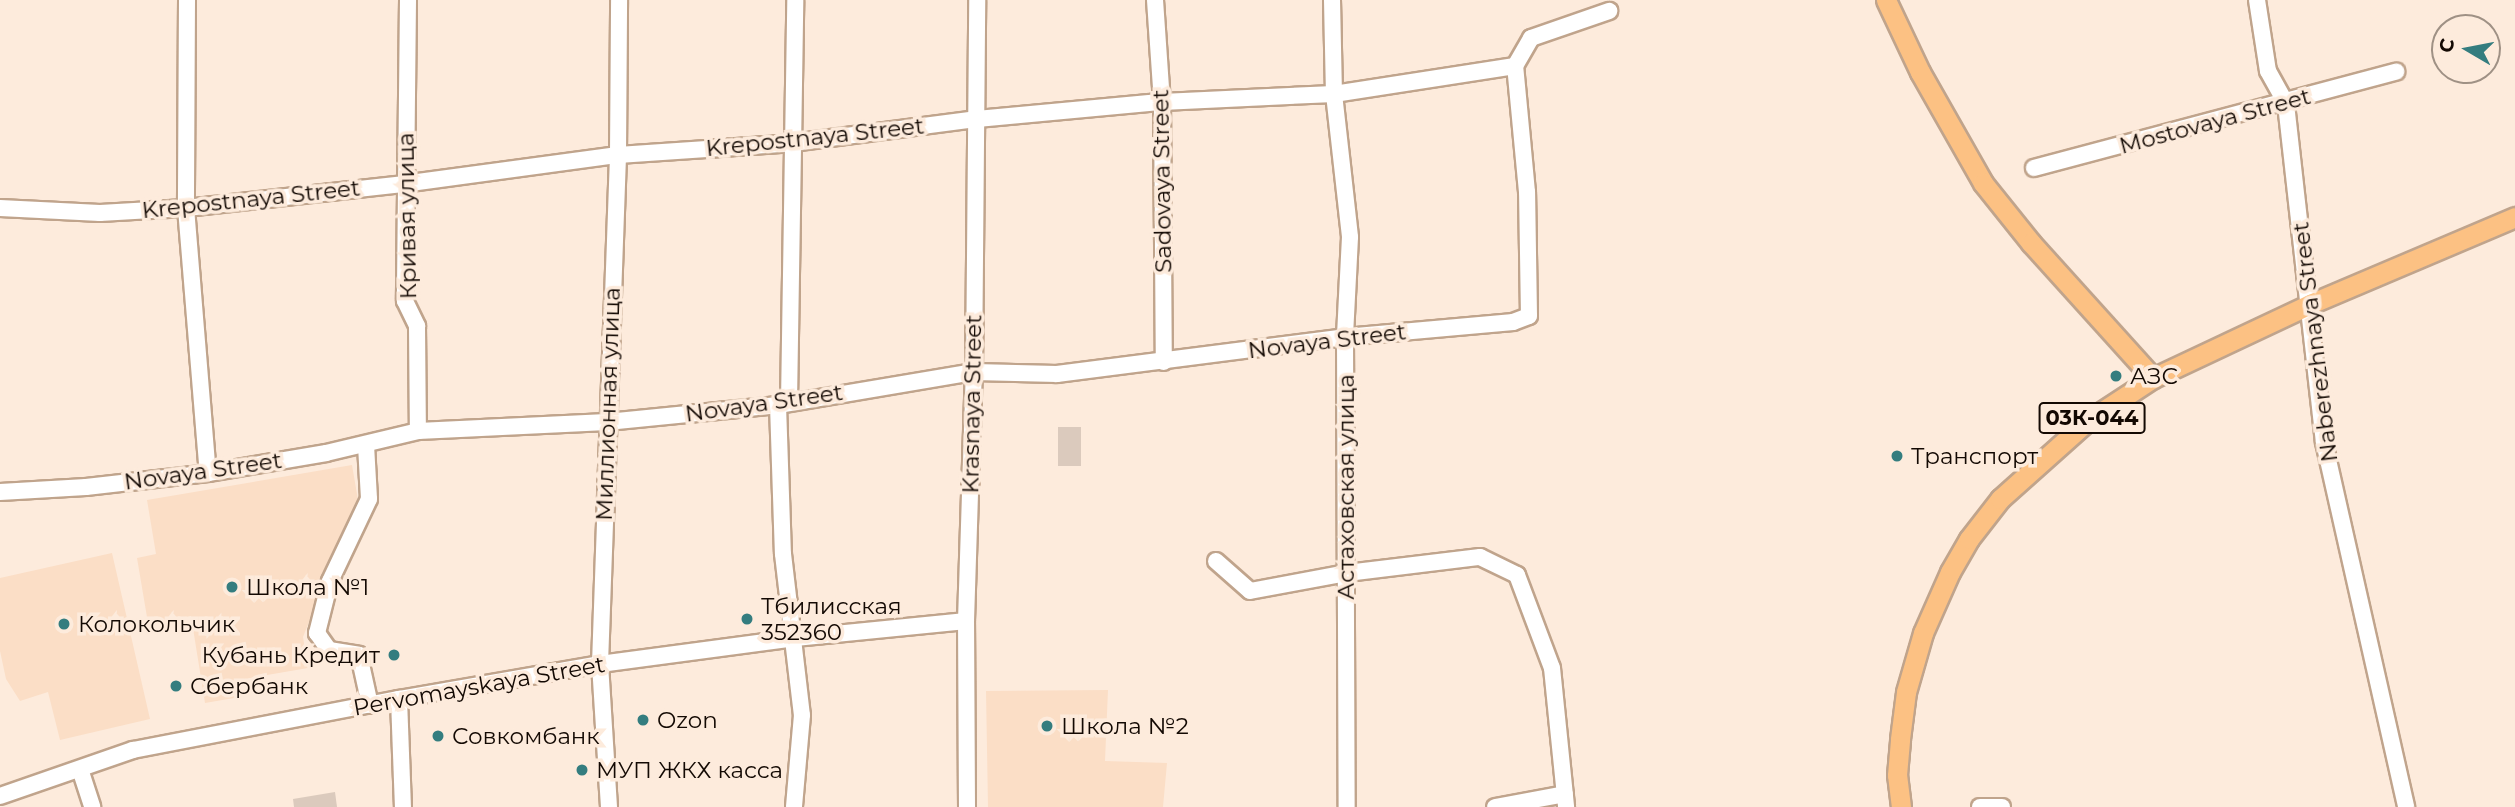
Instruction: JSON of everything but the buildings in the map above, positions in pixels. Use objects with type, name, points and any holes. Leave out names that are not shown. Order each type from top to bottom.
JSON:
[{"type":"main road","points":[[1886,0],[1920,72],[1983,183],[2031,243],[2153,378]]},
{"type":"main road","name":"03К-044","points":[[1901,807],[1897,775],[1906,692],[1923,634],[1950,572],[1969,539],[2000,499],[2086,422],[2153,378],[2310,304],[2509,220]]},
{"type":"street","points":[[187,0],[187,208],[208,473]]},
{"type":"street","name":"Кривая улица","points":[[408,0],[403,184],[405,301],[417,326],[418,431]]},
{"type":"street","name":"Миллионная улица","points":[[609,807],[600,664],[618,155],[619,0]]},
{"type":"street","points":[[794,0],[783,554],[802,715],[794,807]]},
{"type":"street","name":"Krasnaya Street","points":[[967,807],[966,621],[974,372],[977,0]]},
{"type":"street","name":"Sadovaya Street","points":[[1155,0],[1162,102],[1164,362]]},
{"type":"street","name":"Астаховская улица","points":[[1332,0],[1334,94],[1350,237],[1346,337],[1347,807]]},
{"type":"street","name":"Naberezhnaya Street","points":[[2257,0],[2268,71],[2286,104],[2324,443],[2406,807]]},
{"type":"street","points":[[1515,66],[1531,38],[1609,11]]},
{"type":"street","name":"Krepostnaya Street","points":[[0,208],[100,213],[187,208],[403,184],[618,155],[792,143],[977,119],[1162,102],[1334,94],[1515,66]]},
{"type":"street","name":"Novaya Street","points":[[0,492],[86,487],[208,473],[366,445],[418,431],[607,422],[784,403],[974,372],[1058,374],[1346,337],[1513,322],[1529,316],[1527,192],[1515,66]]},
{"type":"street","name":"Mostovaya Street","points":[[2034,168],[2286,104],[2396,72]]},
{"type":"street","points":[[366,445],[369,499],[330,581],[317,633],[329,650],[359,655],[370,705]]},
{"type":"street","points":[[1216,561],[1250,591],[1347,573],[1480,557],[1517,575],[1552,668],[1565,800],[1495,807]]},
{"type":"street","name":"Pervomayskaya Street","points":[[0,796],[133,750],[399,699],[600,664],[795,638],[966,621]]},
{"type":"street","points":[[399,699],[404,807]]},
{"type":"street","points":[[80,769],[92,807]]},
{"type":"street","points":[[1980,807],[2002,807]]},
{"type":"shaded area","points":[[1058,427],[1081,427],[1081,466],[1058,466]]},
{"type":"shaded area","name":"Школа №1","points":[[352,465],[358,500],[303,637],[308,668],[238,680],[240,697],[205,703],[191,616],[148,623],[137,558],[156,554],[147,500]]},
{"type":"shaded area","name":"Колокольчик","points":[[112,553],[150,719],[60,740],[48,692],[20,701],[6,679],[0,651],[0,578]]},
{"type":"shaded area","name":"Школа №2","points":[[1108,690],[1105,761],[1167,763],[1163,807],[988,807],[986,691]]},
{"type":"shaded area","points":[[335,792],[337,807],[294,807],[293,799]]},
{"type":"place","name":"АЗС","points":[[2116,376]]},
{"type":"place","name":"Транспорт","points":[[1897,456]]},
{"type":"place","name":"Школа №1","points":[[232,587]]},
{"type":"place","name":"Тбилисская 352360","points":[[747,619]]},
{"type":"place","name":"Колокольчик","points":[[64,624]]},
{"type":"place","name":"Кубань Кредит","points":[[394,655]]},
{"type":"place","name":"Сбербанк","points":[[176,686]]},
{"type":"place","name":"Ozon","points":[[643,720]]},
{"type":"place","name":"Школа №2","points":[[1047,726]]},
{"type":"place","name":"Совкомбанк","points":[[438,736]]},
{"type":"place","name":"МУП ЖКХ касса","points":[[582,770]]}]
